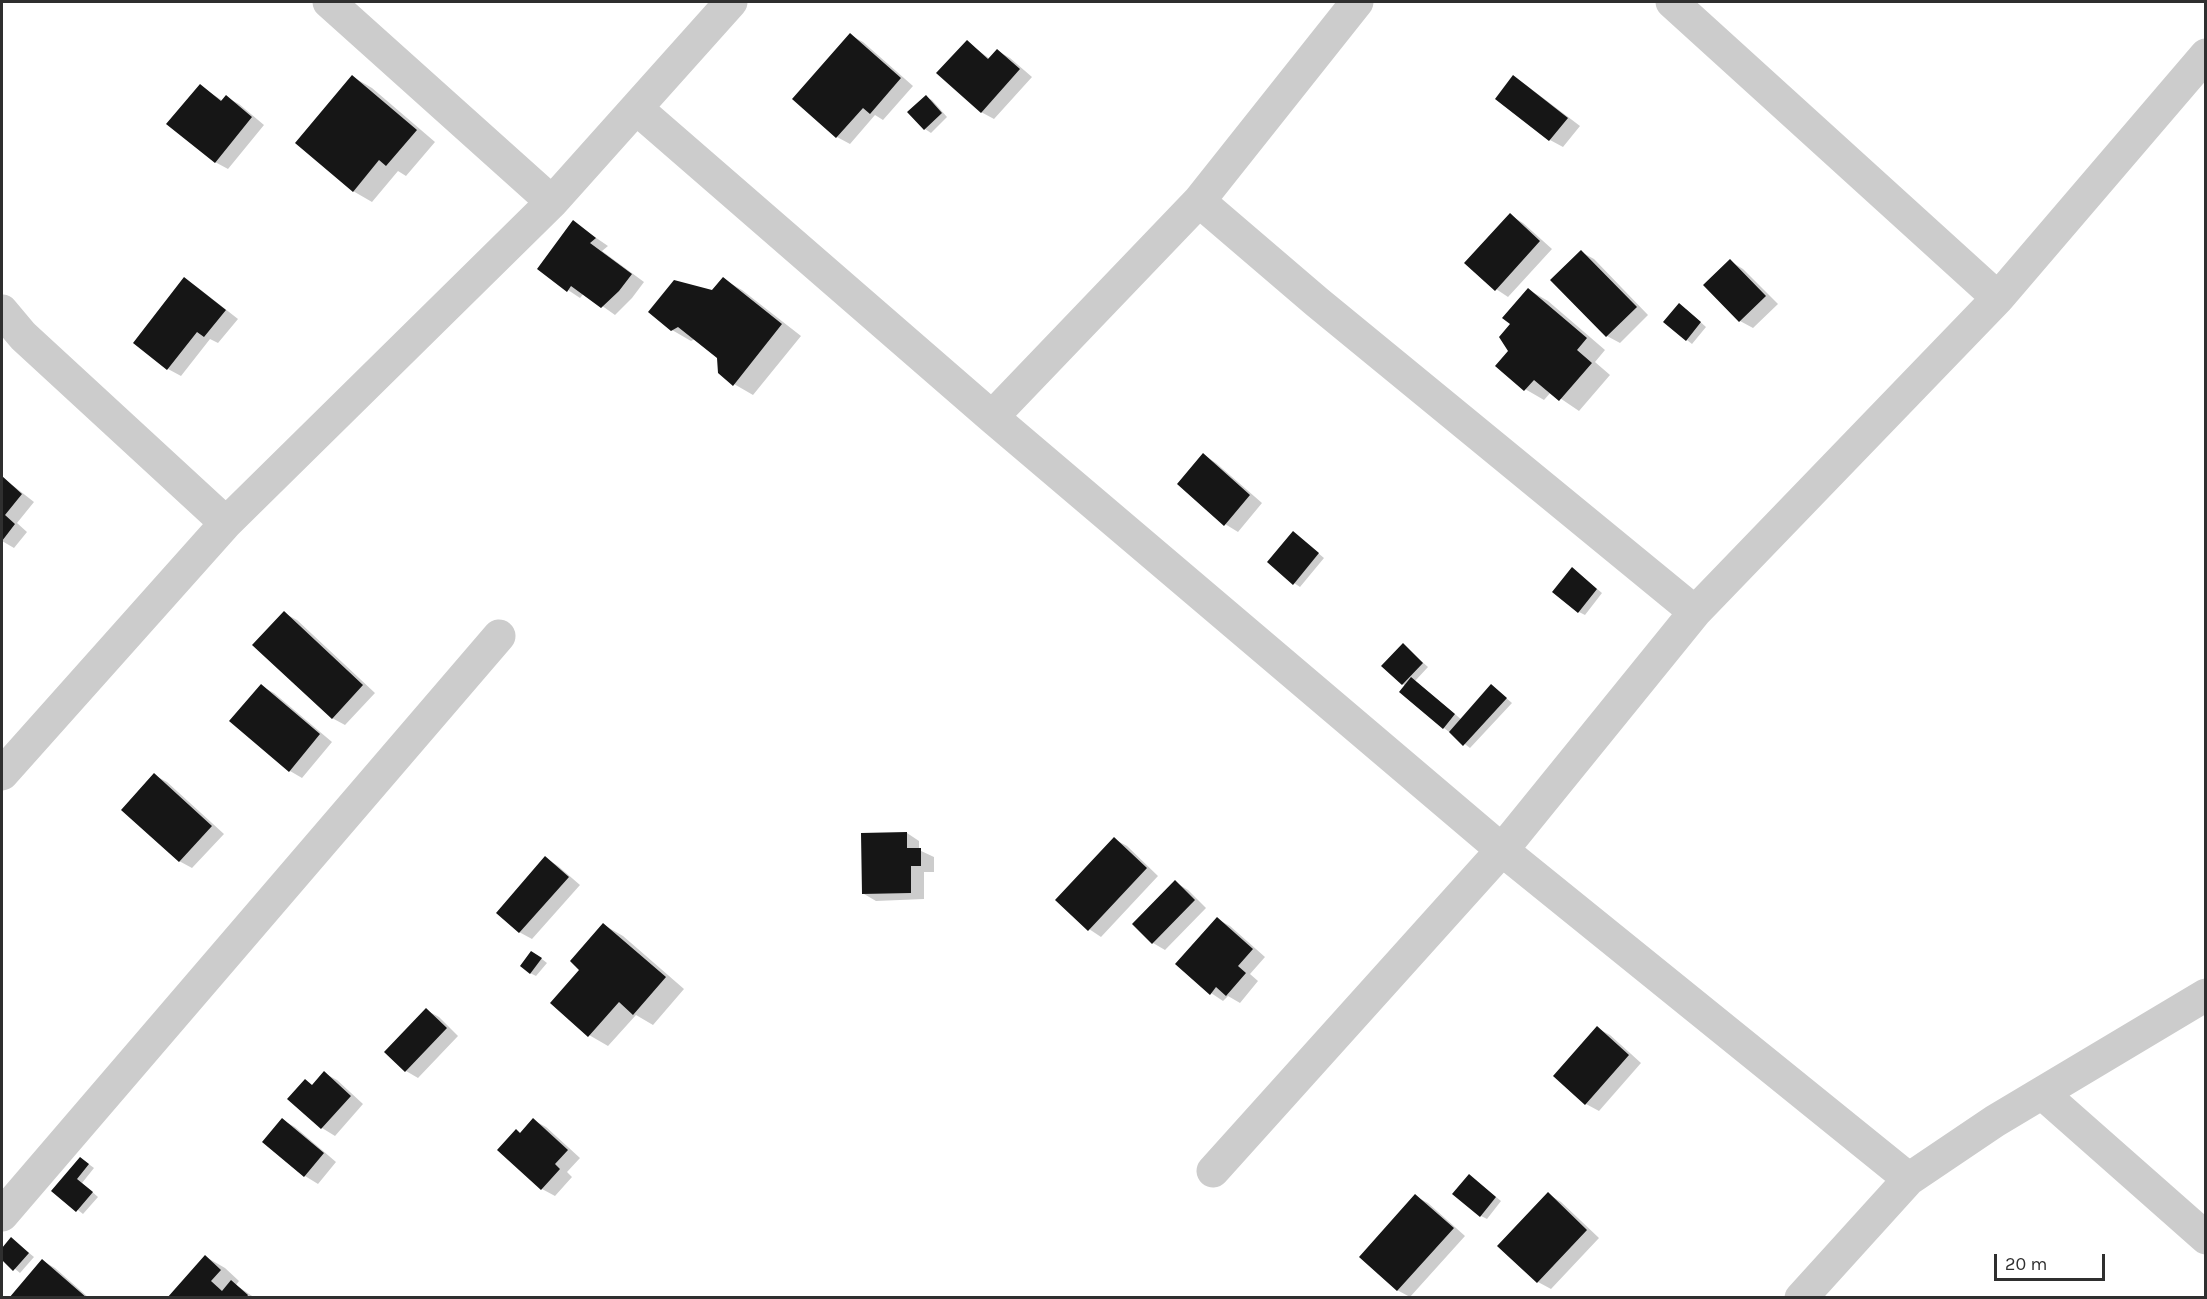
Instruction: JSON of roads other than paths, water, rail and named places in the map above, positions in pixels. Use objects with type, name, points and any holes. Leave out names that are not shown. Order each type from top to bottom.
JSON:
[{"type":"street","points":[[329,2],[552,202]]},
{"type":"street","points":[[2,774],[226,523],[552,202],[731,2]]},
{"type":"street","points":[[992,417],[1199,201],[1357,2]]},
{"type":"street","points":[[1672,2],[1998,298]]},
{"type":"street","points":[[1213,1171],[1502,850],[1695,612],[1998,298],[2205,55]]},
{"type":"street","points":[[636,108],[992,417],[1502,850],[1909,1179]]},
{"type":"street","points":[[1199,201],[1317,302],[1695,612]]},
{"type":"street","points":[[2,312],[23,336],[226,523]]},
{"type":"street","points":[[2,1215],[499,636]]},
{"type":"street","points":[[1801,1298],[1909,1179],[1986,1126],[2205,995]]},
{"type":"street","points":[[2043,1094],[2205,1238]]}]
